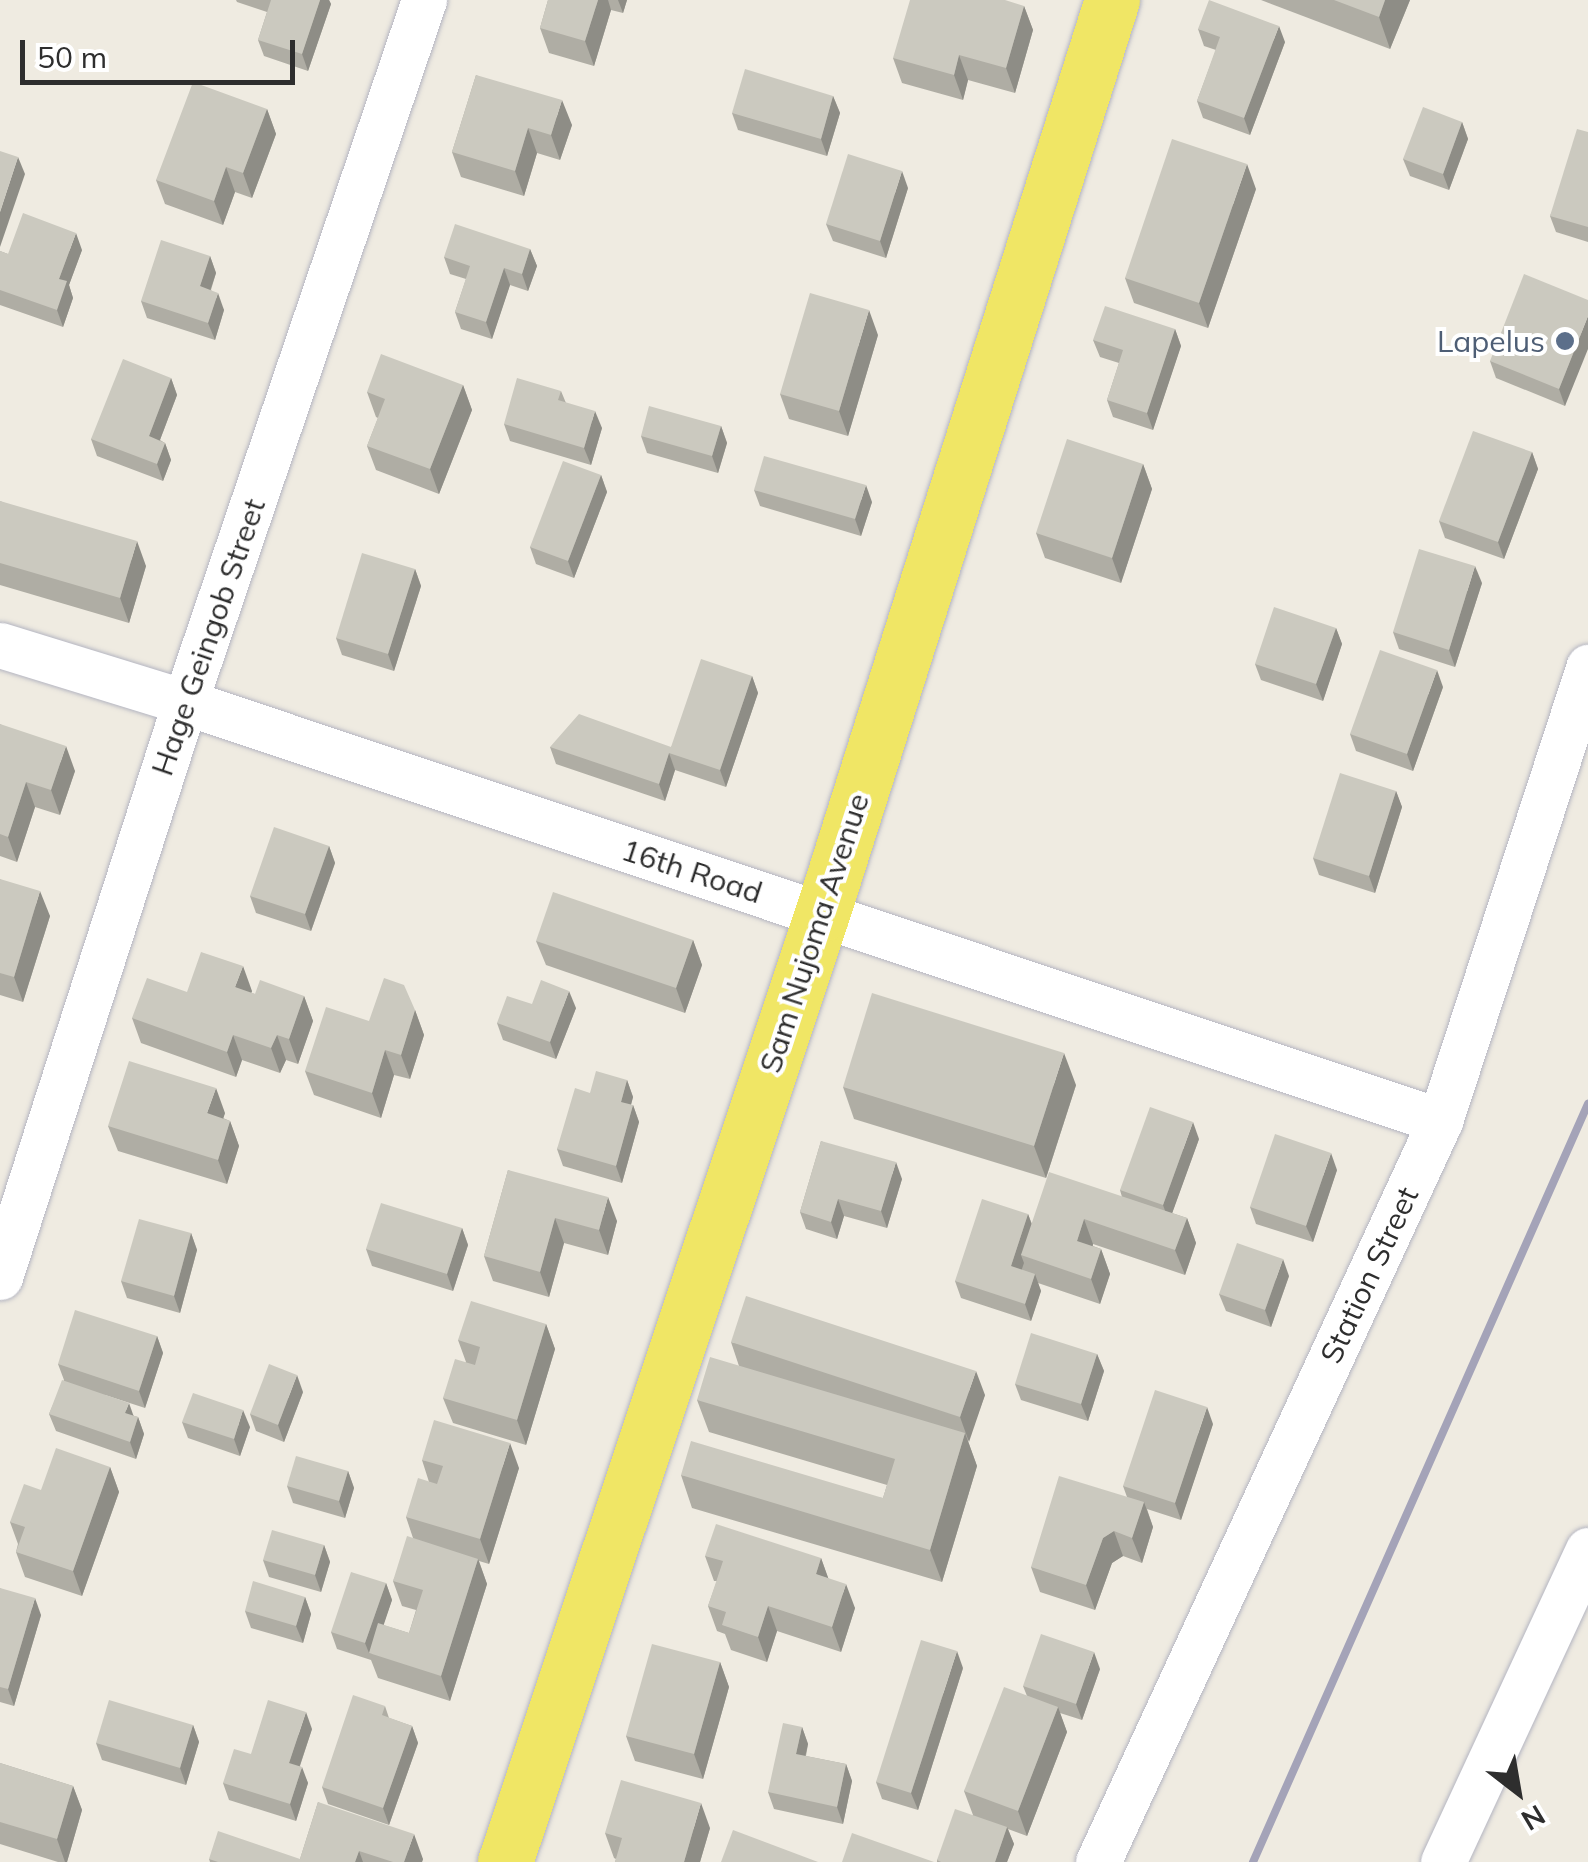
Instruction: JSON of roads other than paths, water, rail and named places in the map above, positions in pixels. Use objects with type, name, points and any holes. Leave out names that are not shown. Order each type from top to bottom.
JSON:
[{"type":"main road","name":"Sam Nujoma Avenue","points":[[505,1862],[822,914],[1112,0]]},
{"type":"street","name":"Hage Geingob Street","points":[[0,1277],[186,702],[424,0]]},
{"type":"street","name":"16th Road","points":[[0,645],[186,702],[1440,1121]]},
{"type":"street","name":"Station Street","points":[[1098,1862],[1440,1121],[1588,667]]},
{"type":"street","points":[[1443,1862],[1588,1550]]},
{"type":"railway","points":[[1253,1862],[1588,1104]]},
{"type":"place","name":"Lapelus","points":[[1565,341]]}]
